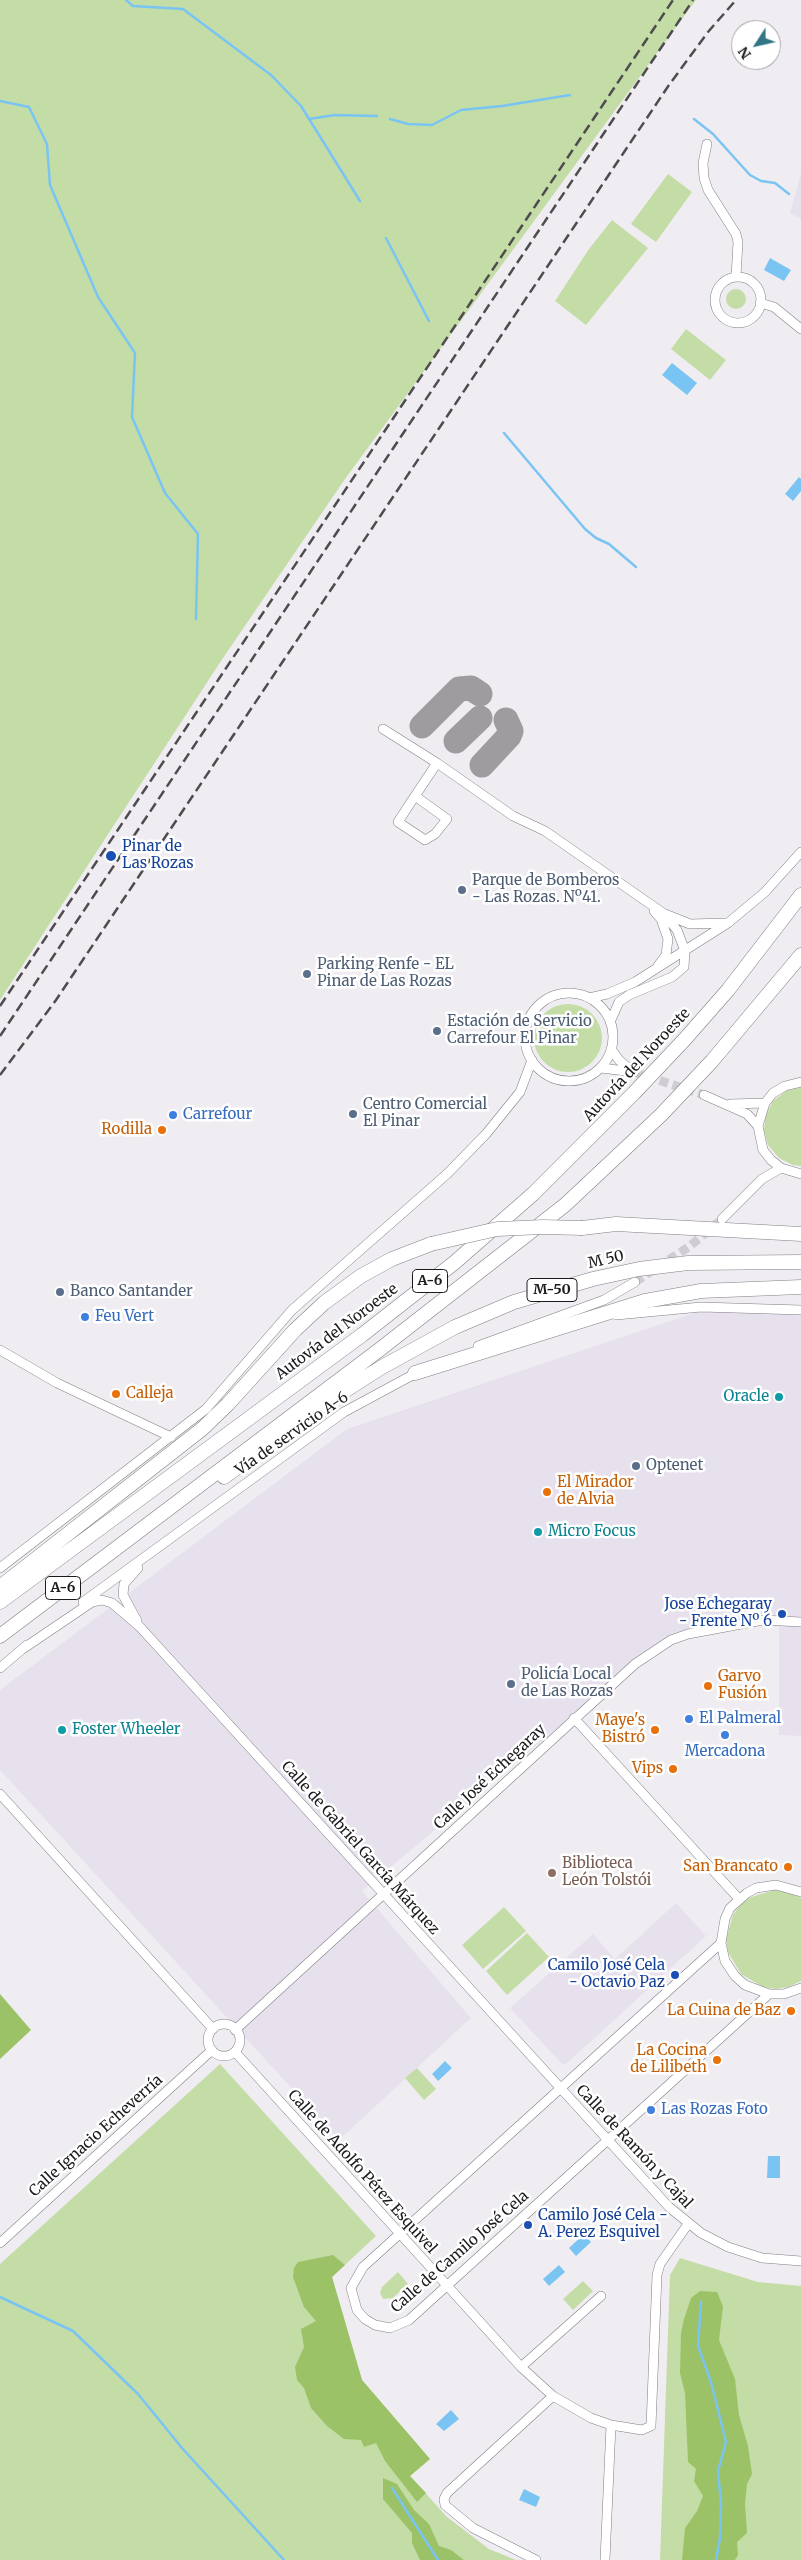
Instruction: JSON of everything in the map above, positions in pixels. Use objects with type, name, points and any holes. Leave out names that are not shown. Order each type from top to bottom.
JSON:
[{"type":"highway","name":"Autovía del Noroeste","points":[[0,1602],[362,1335],[454,1262],[533,1194],[621,1107],[685,1039],[733,983],[801,895]]},
{"type":"highway","name":"A-6","points":[[0,1636],[401,1333],[565,1205],[661,1115],[712,1061],[801,955]]},
{"type":"highway","points":[[582,1228],[616,1224],[801,1234]]},
{"type":"highway","points":[[0,1587],[202,1429],[228,1404],[294,1330],[324,1303],[361,1276],[392,1259],[432,1244],[497,1230],[543,1227],[801,1240]]},
{"type":"highway","name":"M 50","points":[[126,1540],[149,1532],[327,1402],[382,1367],[435,1337],[539,1294],[639,1269],[688,1263],[801,1262]]},
{"type":"highway","points":[[414,1373],[646,1301],[701,1291],[801,1287]]},
{"type":"street","points":[[707,144],[703,163],[705,184],[736,234],[738,242],[736,277]]},
{"type":"street","points":[[736,277],[749,280],[754,284],[760,296],[760,303],[755,315],[744,322],[732,322],[722,317],[718,310],[715,296],[722,282],[736,277]]},
{"type":"street","points":[[760,303],[774,307],[801,329]]},
{"type":"street","points":[[383,729],[513,816],[545,832],[663,913],[690,924],[728,923]]},
{"type":"street","points":[[415,796],[447,819],[435,834],[425,840],[398,822],[415,796],[437,764]]},
{"type":"street","points":[[589,998],[607,994],[635,982],[728,923],[765,892],[801,852]]},
{"type":"street","points":[[647,903],[661,919],[668,939],[666,955],[656,969]]},
{"type":"street","points":[[610,1022],[619,1002],[629,995],[679,973],[684,967],[685,951],[677,930],[663,913]]},
{"type":"street","points":[[561,994],[576,994],[589,998],[602,1008],[610,1022],[613,1040],[611,1049],[600,1068],[592,1075],[570,1081],[548,1076],[532,1060],[527,1050],[525,1033],[529,1019],[537,1007],[548,999],[561,994]]},
{"type":"street","points":[[600,1068],[634,1072],[619,1060],[611,1049]]},
{"type":"street","points":[[0,1568],[206,1410],[292,1310],[447,1174],[480,1140],[520,1092],[532,1060]]},
{"type":"street","points":[[801,1082],[785,1086],[773,1093],[765,1103],[758,1126],[763,1150],[781,1168],[801,1174]]},
{"type":"street","points":[[704,1095],[747,1114],[758,1126]]},
{"type":"street","points":[[727,1104],[765,1103]]},
{"type":"street","points":[[722,1219],[762,1179],[781,1168]]},
{"type":"street","name":"Vía de servicio A-6","points":[[0,1668],[24,1648],[344,1412],[446,1357],[533,1328],[604,1300],[635,1282]]},
{"type":"street","points":[[593,1317],[701,1307],[801,1310]]},
{"type":"street","points":[[0,1350],[19,1362],[171,1437]]},
{"type":"street","points":[[0,1357],[19,1362]]},
{"type":"street","name":"Calle de Gabriel García Márquez","points":[[140,1627],[123,1595],[124,1584],[131,1574],[238,1489]]},
{"type":"street","name":"Calle de Gabriel García Márquez","points":[[24,1648],[92,1602],[102,1600],[112,1602],[140,1627],[382,1895],[560,2087]]},
{"type":"street","name":"Calle José Echegaray","points":[[235,2030],[635,1664],[671,1640],[688,1634],[763,1620],[801,1622]]},
{"type":"street","points":[[574,1718],[738,1899]]},
{"type":"street","points":[[0,1794],[213,2029]]},
{"type":"street","points":[[801,1886],[771,1885],[756,1888],[738,1899],[725,1919],[721,1942],[725,1961],[735,1976],[745,1985],[769,1994],[801,1995]]},
{"type":"street","points":[[786,1886],[801,1892]]},
{"type":"street","name":"Calle de Camilo José Cela","points":[[721,1942],[363,2267],[354,2278],[351,2288],[357,2310],[365,2319],[375,2326],[390,2328],[409,2320],[744,2014],[769,1994]]},
{"type":"street","points":[[784,1994],[801,1988]]},
{"type":"street","points":[[224,2025],[235,2030],[240,2039],[235,2052],[223,2056],[212,2050],[208,2041],[213,2029],[224,2025]]},
{"type":"street","name":"Calle Ignacio Echeverría","points":[[0,2243],[212,2050]]},
{"type":"street","name":"Calle de Adolfo Pérez Esquivel","points":[[235,2052],[521,2367],[553,2396],[592,2418],[610,2425],[642,2430],[651,2426],[660,2264],[688,2224]]},
{"type":"street","name":"Calle de Ramón y Cajal","points":[[560,2087],[669,2207],[688,2224],[733,2249],[762,2258],[801,2261]]},
{"type":"street","points":[[521,2367],[601,2296]]},
{"type":"street","points":[[536,2560],[473,2528],[446,2505],[444,2499],[447,2493],[553,2396]]},
{"type":"street","points":[[605,2560],[610,2425]]},
{"type":"shaded area","points":[[801,173],[801,219],[790,213]]},
{"type":"shaded area","points":[[700,1311],[801,1314],[801,1736],[779,1735],[779,1614],[660,1642],[362,1891],[471,2018],[339,2140],[0,1770],[0,1690],[347,1429]]},
{"type":"shaded area","points":[[676,1903],[706,1936],[565,2065],[562,2064],[510,2008],[593,1934],[615,1959]]},
{"type":"green space","points":[[0,0],[696,0],[345,479],[221,661],[0,1000]]},
{"type":"green space","points":[[668,174],[692,192],[656,242],[631,224]]},
{"type":"green space","points":[[612,220],[648,248],[586,325],[555,301],[589,249]]},
{"type":"green space","points":[[736,289],[743,292],[746,299],[743,306],[736,309],[729,306],[726,299],[729,292]]},
{"type":"green space","points":[[686,329],[726,360],[710,380],[671,349]]},
{"type":"green space","points":[[575,1004],[587,1010],[596,1019],[602,1031],[600,1051],[592,1062],[575,1072],[561,1072],[544,1062],[536,1051],[534,1031],[544,1014],[555,1006]]},
{"type":"green space","points":[[801,1087],[801,1166],[793,1165],[779,1158],[768,1145],[764,1130],[766,1115],[773,1101],[786,1091]]},
{"type":"green space","points":[[775,1890],[788,1892],[801,1898],[801,1981],[788,1987],[776,1989],[763,1987],[741,1974],[728,1952],[726,1939],[733,1915],[740,1905],[751,1897]]},
{"type":"green space","points":[[504,1907],[526,1931],[483,1969],[462,1945]]},
{"type":"green space","points":[[527,1933],[549,1957],[507,1995],[486,1971]]},
{"type":"green space","points":[[0,1994],[31,2030],[0,2059]]},
{"type":"green space","points":[[220,2064],[376,2236],[332,2277],[362,2380],[430,2459],[410,2476],[447,2517],[489,2549],[516,2560],[0,2560],[0,2264]]},
{"type":"green space","points":[[417,2068],[436,2089],[424,2100],[405,2078]]},
{"type":"green space","points":[[333,2255],[345,2265],[332,2277],[362,2380],[430,2459],[410,2476],[426,2493],[417,2502],[385,2461],[376,2443],[364,2447],[361,2440],[344,2439],[327,2426],[311,2408],[304,2388],[297,2380],[295,2367],[304,2347],[301,2329],[316,2321],[304,2307],[293,2277],[294,2268],[298,2262]]},
{"type":"green space","points":[[680,2258],[758,2282],[801,2286],[801,2560],[660,2560],[670,2275]]},
{"type":"green space","points":[[398,2272],[408,2284],[393,2298],[383,2299],[380,2293],[382,2287]]},
{"type":"green space","points":[[583,2281],[593,2291],[573,2310],[563,2299]]},
{"type":"green space","points":[[700,2291],[717,2292],[723,2306],[719,2340],[735,2379],[739,2415],[748,2446],[752,2474],[747,2484],[745,2504],[747,2533],[737,2542],[738,2555],[735,2560],[682,2560],[685,2528],[697,2511],[703,2496],[694,2481],[696,2469],[688,2462],[685,2393],[680,2373],[681,2333],[684,2319],[691,2298]]},
{"type":"green space","points":[[383,2478],[397,2484],[414,2510],[429,2524],[439,2546],[451,2550],[464,2560],[420,2560],[412,2543],[412,2533],[383,2499]]},
{"type":"water","points":[[770,258],[791,270],[784,281],[764,270]]},
{"type":"water","points":[[672,363],[697,383],[687,395],[662,375]]},
{"type":"water","points":[[799,477],[801,479],[801,491],[793,501],[785,494]]},
{"type":"water","points":[[445,2061],[452,2068],[438,2081],[432,2074]]},
{"type":"water","points":[[768,2156],[780,2156],[780,2178],[767,2178]]},
{"type":"water","points":[[584,2234],[591,2242],[576,2256],[569,2248]]},
{"type":"water","points":[[559,2265],[565,2272],[549,2286],[543,2279]]},
{"type":"water","points":[[451,2410],[459,2419],[444,2431],[436,2424]]},
{"type":"water","points":[[524,2489],[540,2497],[536,2507],[519,2500]]},
{"type":"waterway","points":[[126,0],[133,6],[183,9],[271,75],[301,106],[360,201]]},
{"type":"waterway","points":[[390,119],[408,124],[432,125],[461,110],[502,106],[570,95]]},
{"type":"waterway","points":[[0,101],[29,107],[47,144],[50,185],[98,297],[135,353],[132,417],[165,493],[198,534],[196,619]]},
{"type":"waterway","points":[[309,119],[335,115],[377,116]]},
{"type":"waterway","points":[[694,119],[713,134],[750,175],[761,181],[775,183],[789,194]]},
{"type":"waterway","points":[[386,238],[429,321]]},
{"type":"waterway","points":[[504,433],[585,529],[596,538],[609,544],[636,567]]},
{"type":"waterway","points":[[0,2297],[73,2331],[138,2394],[182,2448],[284,2560]]},
{"type":"waterway","points":[[701,2302],[698,2346],[711,2382],[726,2442],[718,2471],[721,2504],[720,2538],[716,2560]]},
{"type":"waterway","points":[[392,2488],[438,2560]]},
{"type":"taxiway","points":[[422,726],[459,689],[471,688],[480,694]]},
{"type":"taxiway","points":[[456,741],[480,718]]},
{"type":"taxiway","points":[[482,765],[509,736],[511,731],[506,720]]},
{"type":"tunnel","points":[[634,1072],[704,1095]]},
{"type":"tunnel","points":[[635,1282],[690,1246],[722,1219]]},
{"type":"railway","points":[[0,1006],[673,0]]},
{"type":"railway","points":[[0,1036],[693,0]]},
{"type":"railway","points":[[0,1075],[56,1000],[669,85],[708,32],[736,0]]},
{"type":"place","name":"Pinar de Las Rozas","points":[[111,856]]},
{"type":"place","name":"Parque de Bomberos - Las Rozas. Nº41.","points":[[462,890]]},
{"type":"place","name":"Parking Renfe - EL Pinar de Las Rozas","points":[[307,974]]},
{"type":"place","name":"Estación de Servicio Carrefour El Pinar","points":[[437,1031]]},
{"type":"place","name":"Centro Comercial El Pinar","points":[[353,1114]]},
{"type":"place","name":"Carrefour","points":[[173,1115]]},
{"type":"place","name":"Rodilla","points":[[162,1130]]},
{"type":"place","name":"Banco Santander","points":[[60,1292]]},
{"type":"place","name":"Feu Vert","points":[[85,1317]]},
{"type":"place","name":"Calleja","points":[[116,1394]]},
{"type":"place","name":"Oracle","points":[[779,1397]]},
{"type":"place","name":"Optenet","points":[[636,1466]]},
{"type":"place","name":"El Mirador de Alvia","points":[[547,1492]]},
{"type":"place","name":"Micro Focus","points":[[538,1532]]},
{"type":"place","name":"Jose Echegaray - Frente Nº 6","points":[[782,1614]]},
{"type":"place","name":"Policía Local de Las Rozas","points":[[511,1684]]},
{"type":"place","name":"Garvo Fusión","points":[[708,1686]]},
{"type":"place","name":"El Palmeral","points":[[689,1719]]},
{"type":"place","name":"Foster Wheeler","points":[[62,1730]]},
{"type":"place","name":"Maye's Bistró","points":[[655,1730]]},
{"type":"place","name":"Mercadona","points":[[725,1735]]},
{"type":"place","name":"Vips","points":[[673,1769]]},
{"type":"place","name":"San Brancato","points":[[788,1867]]},
{"type":"place","name":"Biblioteca León Tolstói","points":[[552,1873]]},
{"type":"place","name":"Camilo José Cela - Octavio Paz","points":[[675,1975]]},
{"type":"place","name":"La Cuina de Baz","points":[[791,2011]]},
{"type":"place","name":"La Cocina de Lilibeth","points":[[717,2060]]},
{"type":"place","name":"Las Rozas Foto","points":[[651,2110]]},
{"type":"place","name":"Camilo José Cela - A. Perez Esquivel","points":[[528,2225]]}]
